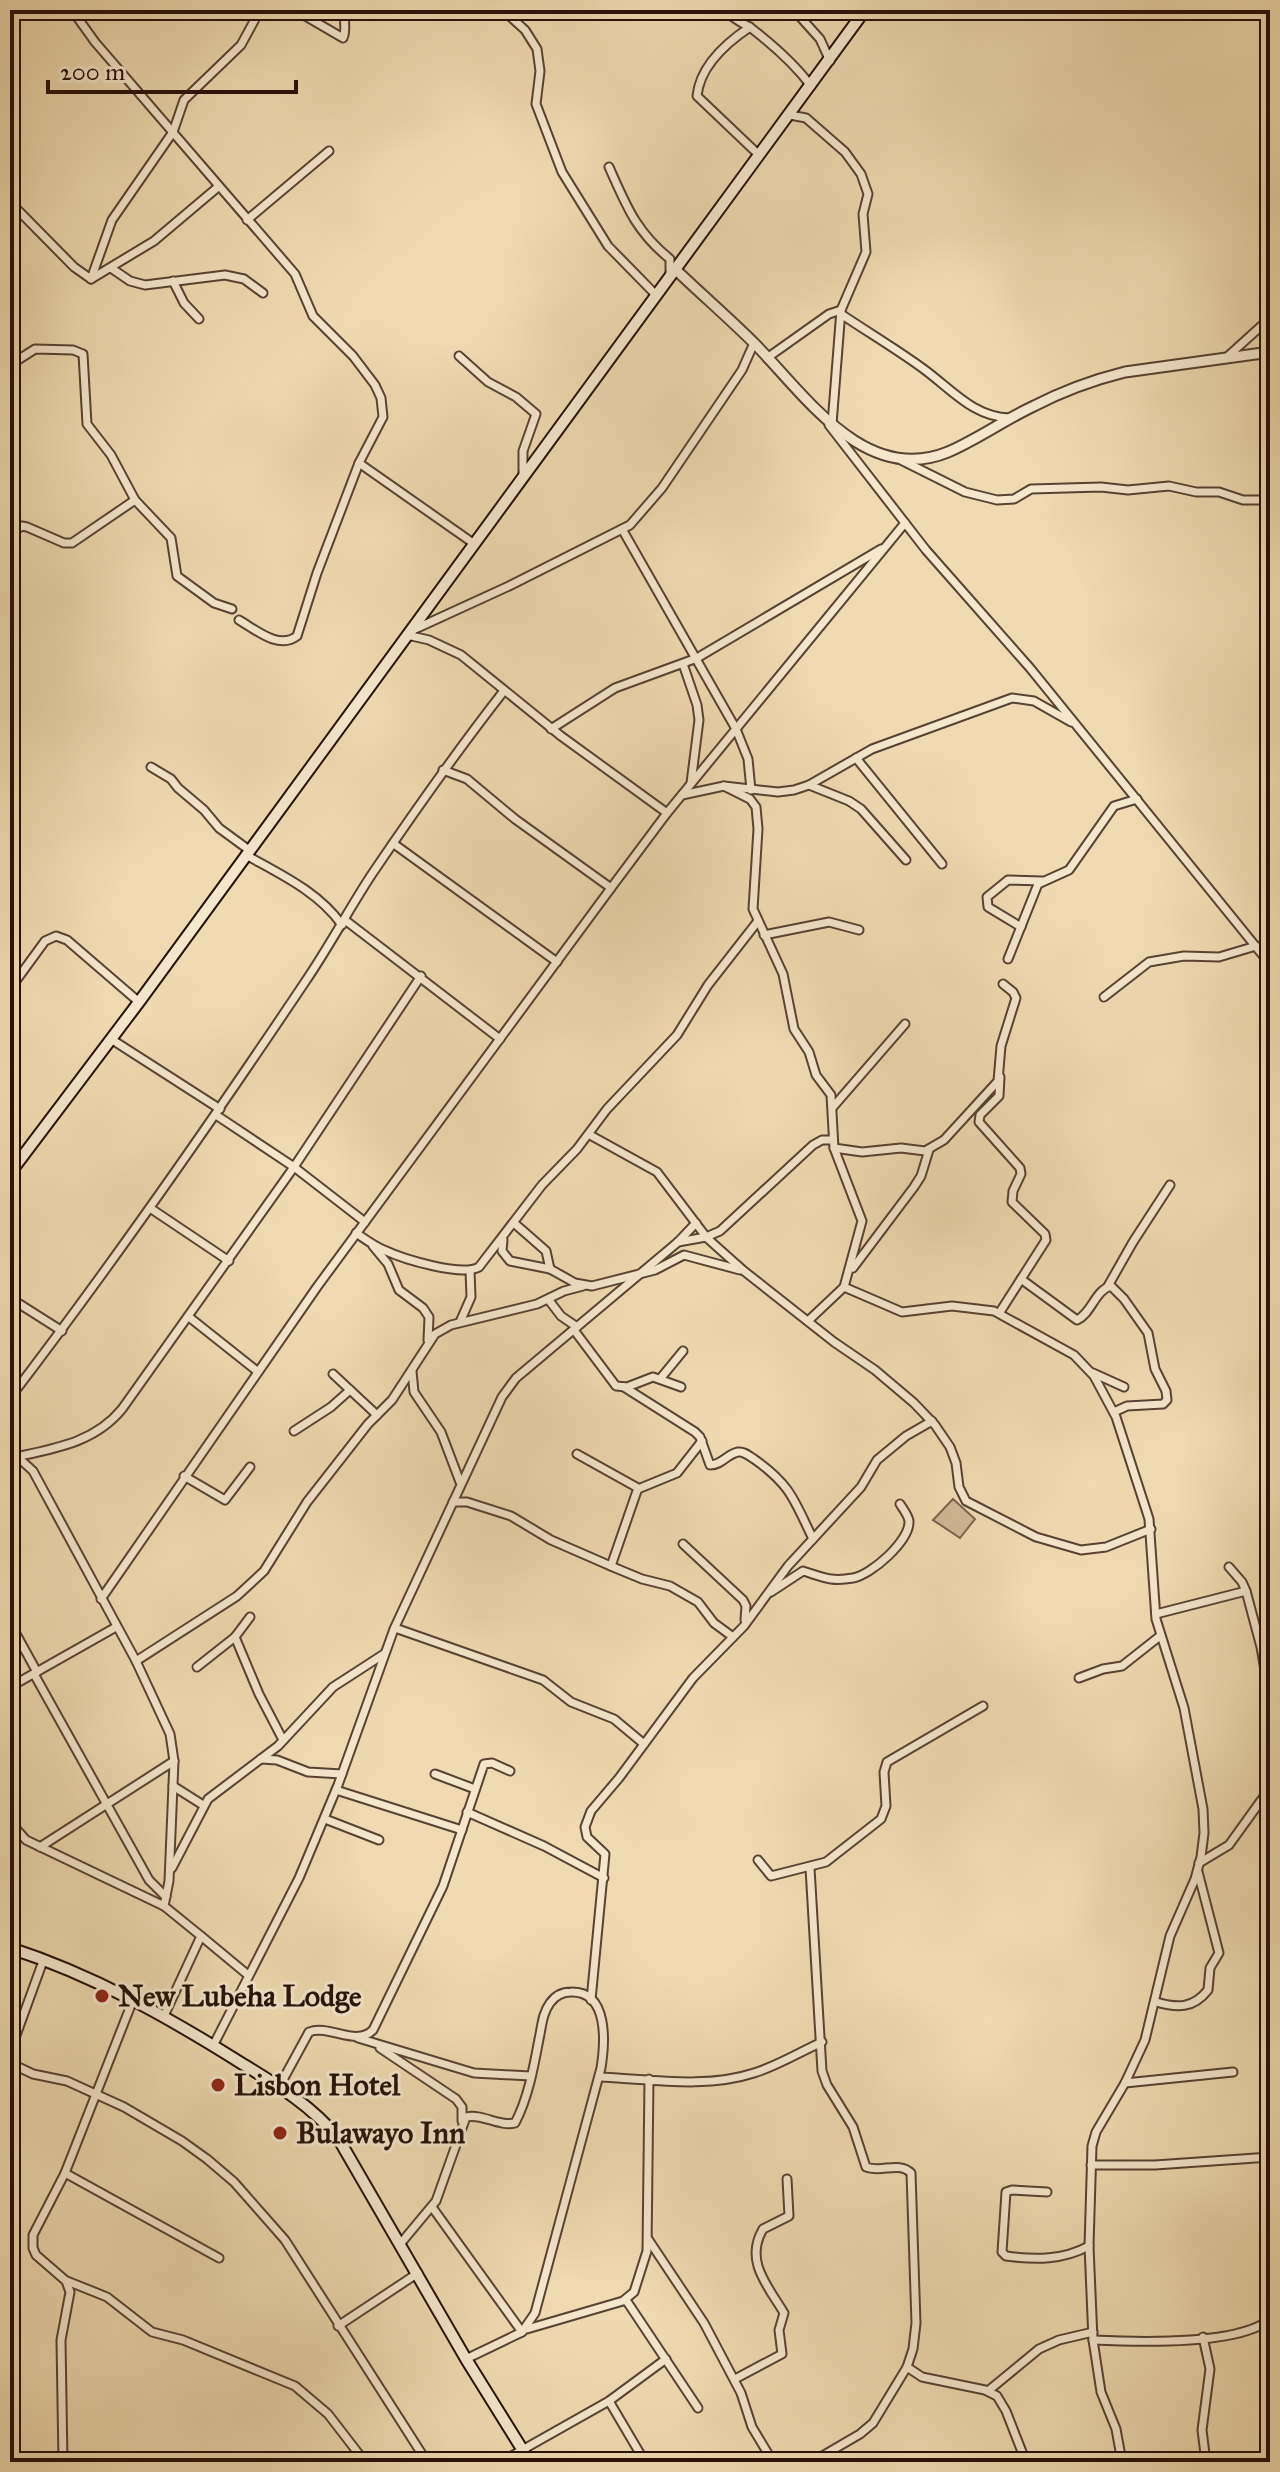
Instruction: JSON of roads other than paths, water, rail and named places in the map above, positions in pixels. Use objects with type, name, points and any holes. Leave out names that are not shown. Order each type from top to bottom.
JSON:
[{"type":"main road","points":[[10,1173],[139,1002],[523,473],[865,10]]},
{"type":"main road","points":[[10,1948],[164,2016],[312,2109],[338,2138],[466,2359],[530,2462]]},
{"type":"street","points":[[91,279],[112,220],[173,132],[189,93],[241,45],[260,10]]},
{"type":"street","points":[[295,10],[343,38],[345,10]]},
{"type":"street","points":[[503,10],[525,30],[537,49],[540,77],[536,104],[562,172],[608,246],[656,295]]},
{"type":"street","points":[[725,10],[795,65],[811,86]]},
{"type":"street","points":[[794,10],[820,39],[830,61]]},
{"type":"street","points":[[74,12],[95,42],[295,274],[313,316],[353,356],[381,398],[381,424],[359,463],[317,573],[297,636],[281,642],[239,620]]},
{"type":"street","points":[[750,27],[718,53],[700,84],[697,96],[759,155]]},
{"type":"street","points":[[790,115],[806,118],[818,126],[851,158],[867,186],[863,214],[866,252],[841,312],[832,426]]},
{"type":"street","points":[[247,220],[329,151]]},
{"type":"street","points":[[609,167],[641,231],[671,260],[673,272],[754,343],[832,426],[868,448],[899,459],[965,492],[997,500],[1014,499],[1031,489],[1101,487],[1128,490],[1169,486],[1196,492],[1214,491],[1243,500],[1270,500]]},
{"type":"street","points":[[91,279],[178,222],[218,187]]},
{"type":"street","points":[[10,202],[74,267],[91,279]]},
{"type":"street","points":[[111,268],[136,283],[157,284],[238,276],[263,293]]},
{"type":"street","points":[[173,281],[184,303],[199,319]]},
{"type":"street","points":[[767,358],[829,314],[841,312],[975,409],[992,417],[1011,418]]},
{"type":"street","points":[[1225,358],[1270,318]]},
{"type":"street","points":[[407,634],[634,521],[662,488],[742,370],[754,343]]},
{"type":"street","points":[[10,365],[35,349],[73,350],[83,354],[87,424],[111,455],[135,500],[171,538],[177,576],[214,603],[232,609]]},
{"type":"street","points":[[899,459],[923,459],[945,453],[1045,401],[1101,378],[1270,352]]},
{"type":"street","points":[[459,356],[488,382],[516,397],[537,416],[523,451],[523,473]]},
{"type":"street","points":[[820,414],[905,523],[1076,725],[1270,964]]},
{"type":"street","points":[[359,463],[473,543]]},
{"type":"street","points":[[10,534],[22,526],[64,543],[72,543],[135,500]]},
{"type":"street","points":[[101,1599],[356,1233],[667,813],[905,523]]},
{"type":"street","points":[[622,529],[736,729],[748,759],[750,799]]},
{"type":"street","points":[[551,729],[615,688],[697,658],[887,546]]},
{"type":"street","points":[[407,634],[453,650],[551,729],[667,813]]},
{"type":"street","points":[[683,664],[699,720],[691,785]]},
{"type":"street","points":[[10,1398],[62,1331],[218,1112],[443,770],[503,692]]},
{"type":"street","points":[[682,795],[724,786],[786,792],[809,785],[872,749],[1018,697],[1034,701],[1076,725]]},
{"type":"street","points":[[856,758],[942,864]]},
{"type":"street","points":[[151,767],[171,779],[219,828],[248,852],[295,882],[500,1039]]},
{"type":"street","points":[[443,770],[467,779],[515,819],[611,888]]},
{"type":"street","points":[[809,785],[861,809],[906,860]]},
{"type":"street","points":[[724,786],[750,799],[756,807],[752,902],[783,974],[794,1029],[807,1048],[816,1075],[831,1095],[834,1144],[862,1221],[844,1287],[808,1321]]},
{"type":"street","points":[[1021,927],[988,907],[987,897],[1008,880],[1042,881],[1069,870],[1114,806],[1137,799]]},
{"type":"street","points":[[394,844],[557,962]]},
{"type":"street","points":[[1008,959],[1035,889],[1042,881]]},
{"type":"street","points":[[356,1233],[394,1254],[450,1269],[470,1271],[482,1265],[542,1185],[590,1135],[607,1109],[677,1035],[708,985],[758,921]]},
{"type":"street","points":[[764,935],[829,922],[859,930]]},
{"type":"street","points":[[10,989],[45,941],[56,936],[67,940],[139,1002]]},
{"type":"street","points":[[1104,997],[1149,962],[1184,956],[1219,957],[1256,946]]},
{"type":"street","points":[[10,972],[17,980]]},
{"type":"street","points":[[20,1456],[54,1449],[102,1429],[122,1409],[294,1167],[421,976]]},
{"type":"street","points":[[1000,1312],[1045,1245],[1046,1238],[1013,1205],[1012,1195],[1021,1171],[978,1120],[999,1096],[1001,1046],[1016,998],[1003,984]]},
{"type":"street","points":[[832,1108],[905,1024]]},
{"type":"street","points":[[111,1039],[218,1112],[365,1222]]},
{"type":"street","points":[[849,1273],[914,1187],[929,1150],[958,1128],[1000,1076]]},
{"type":"street","points":[[590,1135],[657,1172],[706,1237],[744,1271],[875,1370],[932,1421],[954,1455],[963,1497],[1013,1526],[1045,1540],[1091,1550],[1151,1529]]},
{"type":"street","points":[[678,1242],[706,1237],[731,1223],[816,1142],[862,1152],[901,1148],[929,1150]]},
{"type":"street","points":[[1021,1279],[1077,1320],[1081,1319],[1108,1286],[1170,1185]]},
{"type":"street","points":[[150,1208],[229,1261]]},
{"type":"street","points":[[514,1223],[546,1251],[550,1269]]},
{"type":"street","points":[[213,2046],[299,1878],[325,1819],[395,1628],[460,1483],[510,1385],[678,1242],[696,1223]]},
{"type":"street","points":[[503,1238],[502,1251],[506,1259],[550,1269],[583,1286]]},
{"type":"street","points":[[369,1241],[388,1264],[399,1290],[423,1308],[429,1317],[428,1342]]},
{"type":"street","points":[[136,1661],[237,1596],[264,1571],[307,1502],[400,1389],[428,1342],[442,1329],[537,1304],[583,1286],[641,1274],[684,1255],[744,1271]]},
{"type":"street","points":[[460,1322],[471,1297],[470,1271]]},
{"type":"street","points":[[1108,1286],[1121,1295],[1148,1333],[1155,1369],[1167,1396],[1163,1404],[1127,1406],[1114,1412]]},
{"type":"street","points":[[844,1287],[902,1312],[966,1306],[1000,1312],[1074,1355],[1091,1372],[1114,1412],[1151,1529],[1156,1614],[1160,1636],[1184,1708],[1203,1809],[1204,1833],[1198,1867],[1170,1936],[1145,2040],[1125,2083],[1096,2132],[1091,2165],[1089,2246],[1093,2336],[1101,2392],[1116,2429],[1122,2462]]},
{"type":"street","points":[[10,1298],[62,1331]]},
{"type":"street","points":[[548,1299],[561,1316],[576,1328],[612,1382],[695,1432],[702,1441],[710,1465],[716,1465],[736,1452],[743,1452],[782,1480],[813,1539]]},
{"type":"street","points":[[189,1317],[257,1371]]},
{"type":"street","points":[[660,1379],[683,1351]]},
{"type":"street","points":[[412,1369],[416,1397],[441,1432],[460,1483]]},
{"type":"street","points":[[1091,1372],[1124,1387]]},
{"type":"street","points":[[333,1374],[377,1415]]},
{"type":"street","points":[[624,1387],[649,1378],[681,1387]]},
{"type":"street","points":[[400,1389],[416,1397]]},
{"type":"street","points":[[294,1431],[331,1407],[350,1390]]},
{"type":"street","points":[[591,2000],[604,1851],[587,1837],[586,1820],[693,1678],[744,1626],[813,1539],[858,1490],[882,1456],[906,1436],[932,1421]]},
{"type":"street","points":[[611,1566],[638,1489],[677,1473],[702,1441]]},
{"type":"street","points":[[10,1450],[33,1471],[167,1724],[174,1761],[170,1873],[165,1901]]},
{"type":"street","points":[[577,1454],[638,1489]]},
{"type":"street","points":[[184,1476],[225,1500],[250,1467]]},
{"type":"street","points":[[453,1502],[467,1502],[511,1516],[548,1538],[638,1578],[670,1586],[698,1602],[714,1623],[733,1637]]},
{"type":"street","points":[[765,1597],[799,1572],[806,1571],[821,1579],[832,1580],[851,1579],[864,1574],[893,1552],[907,1529],[909,1520],[900,1504]]},
{"type":"street","points":[[683,1544],[743,1600],[747,1615],[744,1626]]},
{"type":"street","points":[[1229,1567],[1246,1591],[1261,1647],[1270,1700]]},
{"type":"street","points":[[1156,1614],[1246,1591]]},
{"type":"street","points":[[197,1667],[235,1637],[250,1617]]},
{"type":"street","points":[[10,1623],[149,1880],[165,1901],[201,1936],[248,1975]]},
{"type":"street","points":[[10,1687],[116,1627]]},
{"type":"street","points":[[395,1628],[543,1680],[571,1702],[614,1719],[644,1744]]},
{"type":"street","points":[[1079,1678],[1122,1666],[1160,1636]]},
{"type":"street","points":[[235,1637],[281,1743],[285,1763]]},
{"type":"street","points":[[170,1873],[203,1805],[281,1743],[333,1687],[386,1652]]},
{"type":"street","points":[[758,1860],[771,1876],[826,1862],[881,1819],[886,1806],[884,1772],[887,1762],[983,1706]]},
{"type":"street","points":[[261,1759],[285,1763],[308,1772],[342,1774]]},
{"type":"street","points":[[40,1847],[174,1761]]},
{"type":"street","points":[[353,2036],[366,2036],[373,2030],[430,1917],[484,1764],[492,1763],[510,1771]]},
{"type":"street","points":[[435,1774],[475,1789]]},
{"type":"street","points":[[173,1786],[203,1805]]},
{"type":"street","points":[[1198,1867],[1229,1845],[1270,1788]]},
{"type":"street","points":[[336,1790],[462,1830]]},
{"type":"street","points":[[467,1812],[544,1846],[604,1878]]},
{"type":"street","points":[[325,1819],[379,1840]]},
{"type":"street","points":[[10,1822],[20,1836],[40,1847],[165,1901]]},
{"type":"street","points":[[1156,2002],[1185,2007],[1208,1990],[1210,1968],[1219,1953],[1198,1867]]},
{"type":"street","points":[[810,1868],[824,2079],[853,2127],[866,2167],[874,2170],[901,2167],[911,2173],[916,2323],[907,2367],[867,2430],[812,2462]]},
{"type":"street","points":[[164,2016],[201,1936]]},
{"type":"street","points":[[10,2052],[43,1961]]},
{"type":"street","points":[[401,2243],[439,2195],[469,2115],[509,2125],[515,2123],[530,2076],[543,2016],[550,2003],[562,1993],[575,1991],[591,2000],[597,2006],[603,2025],[605,2046],[599,2077],[535,2313],[524,2331]]},
{"type":"street","points":[[133,2000],[65,2173],[37,2225],[32,2242],[36,2255],[66,2281],[107,2297],[152,2332],[183,2340],[295,2386],[328,2414],[365,2462]]},
{"type":"street","points":[[279,2087],[309,2032],[319,2030],[353,2036],[474,2073],[530,2076]]},
{"type":"street","points":[[372,2042],[456,2099],[462,2107],[463,2126]]},
{"type":"street","points":[[599,2077],[703,2082],[742,2076],[766,2069],[822,2042]]},
{"type":"street","points":[[10,2063],[33,2074],[56,2077],[124,2107],[182,2141],[234,2182],[285,2240],[424,2460]]},
{"type":"street","points":[[1125,2083],[1233,2072]]},
{"type":"street","points":[[466,2359],[524,2331],[626,2300],[634,2292],[646,2262],[649,2079]]},
{"type":"street","points":[[1091,2165],[1155,2165],[1270,2157]]},
{"type":"street","points":[[65,2173],[219,2258]]},
{"type":"street","points":[[735,2379],[782,2354],[778,2334],[784,2313],[763,2281],[755,2252],[763,2229],[789,2216],[787,2179]]},
{"type":"street","points":[[1047,2192],[1006,2192],[1000,2245],[1002,2252],[1006,2256],[1046,2259],[1073,2255],[1089,2246]]},
{"type":"street","points":[[432,2207],[524,2331]]},
{"type":"street","points":[[647,2237],[704,2323],[735,2379],[749,2420],[773,2462]]},
{"type":"street","points":[[338,2326],[418,2273]]},
{"type":"street","points":[[63,2462],[61,2340],[70,2299],[66,2281]]},
{"type":"street","points":[[626,2300],[698,2408]]},
{"type":"street","points":[[988,2391],[1039,2349],[1059,2340],[1093,2336],[1148,2342],[1203,2337],[1254,2330],[1270,2319]]},
{"type":"street","points":[[1203,2337],[1210,2369],[1202,2430],[1206,2462]]},
{"type":"street","points":[[501,2462],[609,2401],[666,2359]]},
{"type":"street","points":[[907,2367],[922,2377],[988,2391],[1001,2401],[1026,2462]]},
{"type":"street","points":[[609,2401],[645,2462]]},
{"type":"place","name":"New Lubeha Lodge","points":[[102,1996]]},
{"type":"place","name":"Lisbon Hotel","points":[[218,2085]]},
{"type":"place","name":"Bulawayo Inn","points":[[280,2133]]}]
